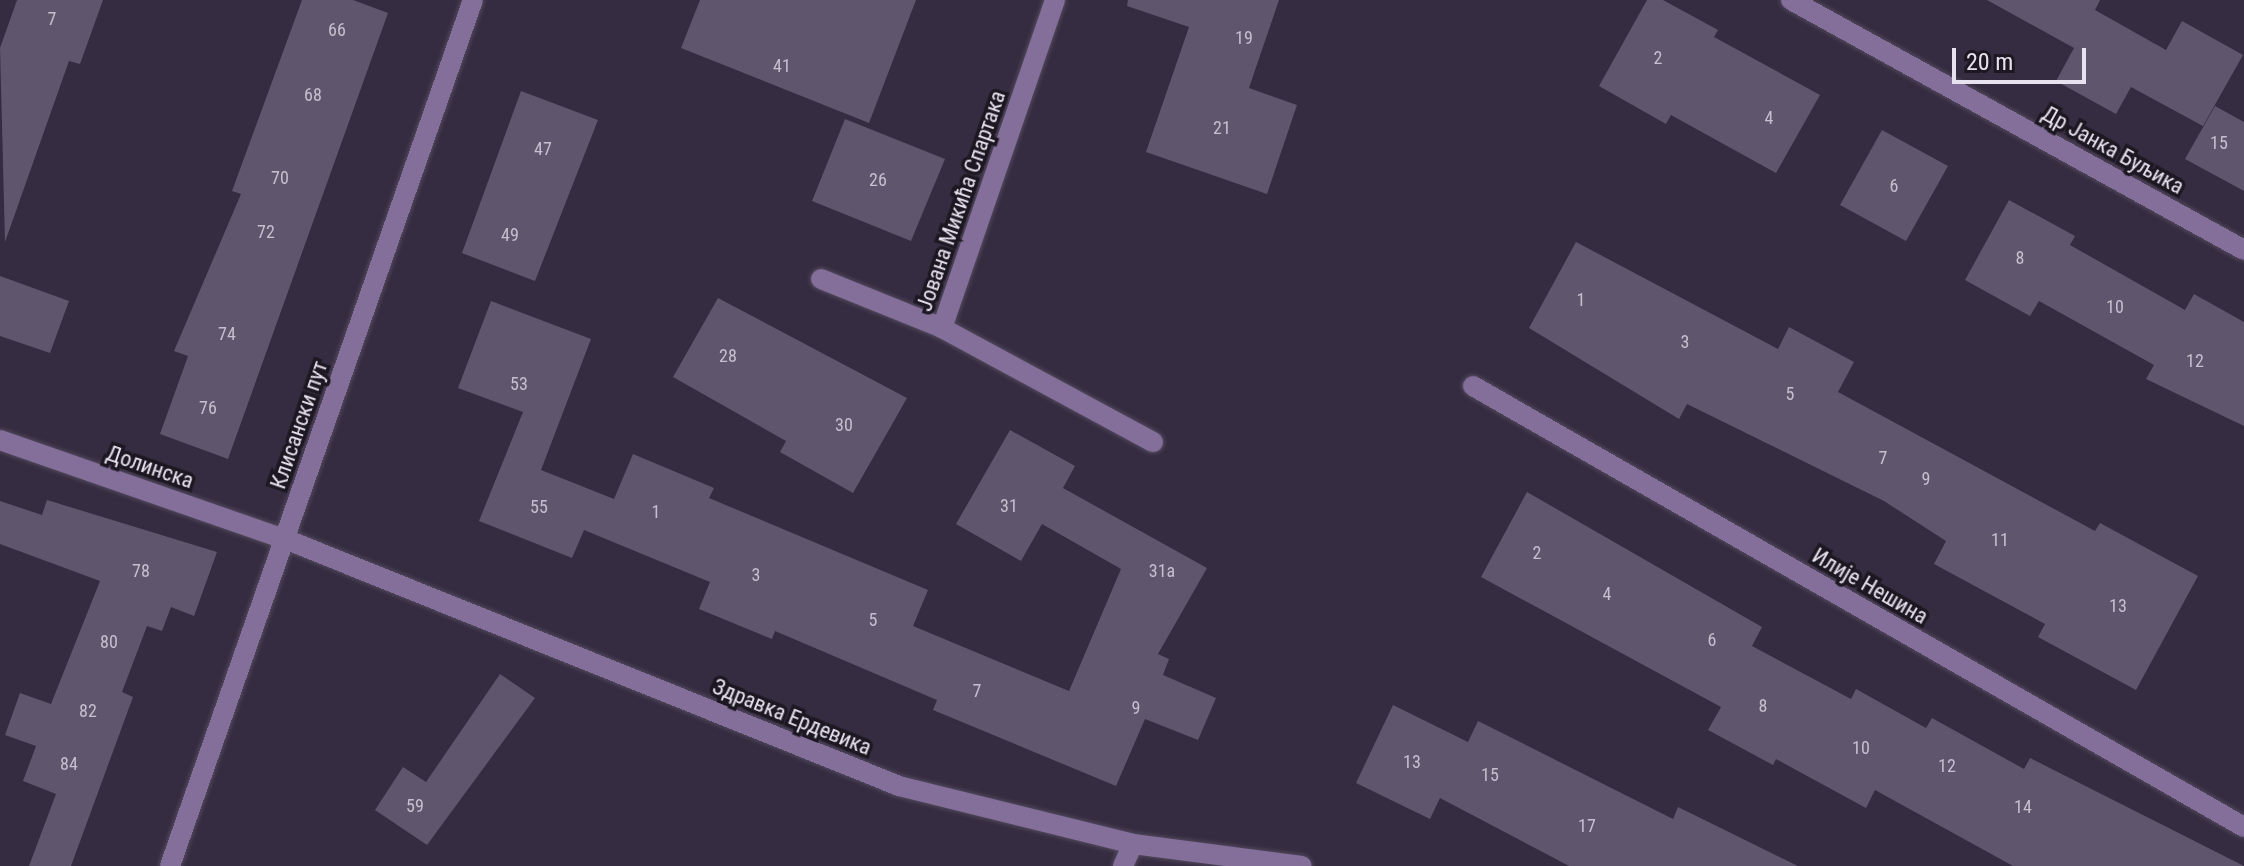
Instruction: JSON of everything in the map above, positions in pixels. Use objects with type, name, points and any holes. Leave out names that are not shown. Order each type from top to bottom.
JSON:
[{"type":"street","name":"Клисански пут","points":[[170,866],[473,0]]},
{"type":"street","name":"Јована Микића Спартака","points":[[1055,0],[942,328],[1153,442]]},
{"type":"street","name":"Др Јанка Буљика","points":[[1791,0],[2244,250]]},
{"type":"street","points":[[821,279],[942,328]]},
{"type":"street","name":"Илије Нешина","points":[[1473,386],[2244,827]]},
{"type":"street","name":"Долинска","points":[[0,440],[285,539]]},
{"type":"street","name":"Здравка Ердевика","points":[[285,539],[899,786],[1133,844],[1302,866]]},
{"type":"street","points":[[1123,866],[1133,844]]},
{"type":"building","points":[[17,0],[103,0],[80,64],[69,61],[5,242],[0,48]]},
{"type":"building","points":[[302,0],[353,0],[388,13],[228,459],[160,434],[188,356],[174,351],[241,194],[232,191]]},
{"type":"building","points":[[700,0],[916,0],[869,123],[681,48]]},
{"type":"building","points":[[1128,0],[1279,0],[1249,88],[1297,105],[1267,194],[1146,152],[1189,27],[1127,6]]},
{"type":"building","points":[[1647,0],[1663,0],[1718,30],[1714,37],[1820,95],[1776,173],[1671,115],[1666,124],[1599,86]]},
{"type":"building","points":[[1987,0],[2100,0],[2095,10],[2166,50],[2182,21],[2243,55],[2203,126],[2131,87],[2116,114],[2056,81],[2074,48]]},
{"type":"building","points":[[521,91],[598,120],[535,281],[462,253]]},
{"type":"building","points":[[2215,106],[2244,122],[2244,191],[2185,159]]},
{"type":"building","points":[[845,119],[945,159],[911,241],[812,201]]},
{"type":"building","points":[[1882,130],[1948,166],[1906,241],[1840,205]]},
{"type":"building","points":[[2009,200],[2075,236],[2070,245],[2185,310],[2194,294],[2244,322],[2244,426],[2146,379],[2154,365],[2039,301],[2030,316],[1965,280]]},
{"type":"building","points":[[1576,242],[1778,349],[1789,327],[1854,362],[1838,392],[2095,531],[2100,523],[2198,576],[2136,690],[2038,637],[2045,624],[1934,564],[1946,541],[1884,501],[1687,404],[1679,419],[1529,328]]},
{"type":"building","points":[[0,276],[69,301],[50,353],[0,336]]},
{"type":"building","points":[[718,298],[907,398],[853,493],[780,452],[786,441],[673,377]]},
{"type":"building","points":[[491,301],[591,339],[541,470],[614,499],[633,454],[714,488],[709,498],[928,590],[913,626],[1069,691],[1121,569],[1042,524],[1021,561],[956,524],[1010,430],[1075,466],[1063,488],[1207,568],[1158,654],[1169,659],[1163,675],[1216,698],[1198,740],[1145,719],[1116,786],[933,710],[937,700],[775,631],[772,639],[699,609],[710,582],[584,530],[572,558],[479,521],[523,412],[458,388]]},
{"type":"building","points":[[1527,492],[1762,627],[1752,646],[1851,699],[1856,689],[1926,728],[1932,718],[2024,769],[2030,758],[2244,866],[2013,866],[1875,790],[1866,808],[1776,759],[1773,765],[1708,730],[1721,707],[1481,577]]},
{"type":"building","points":[[47,500],[217,552],[194,616],[171,607],[162,631],[147,626],[122,692],[133,697],[71,866],[29,866],[56,794],[23,781],[36,746],[5,735],[20,693],[51,704],[100,581],[0,544],[0,501],[42,515]]},
{"type":"building","points":[[500,674],[535,698],[427,845],[375,810],[403,767],[426,782]]},
{"type":"building","points":[[1393,705],[1468,742],[1478,721],[1673,819],[1678,807],[1798,866],[1569,866],[1440,798],[1430,819],[1356,783]]}]
